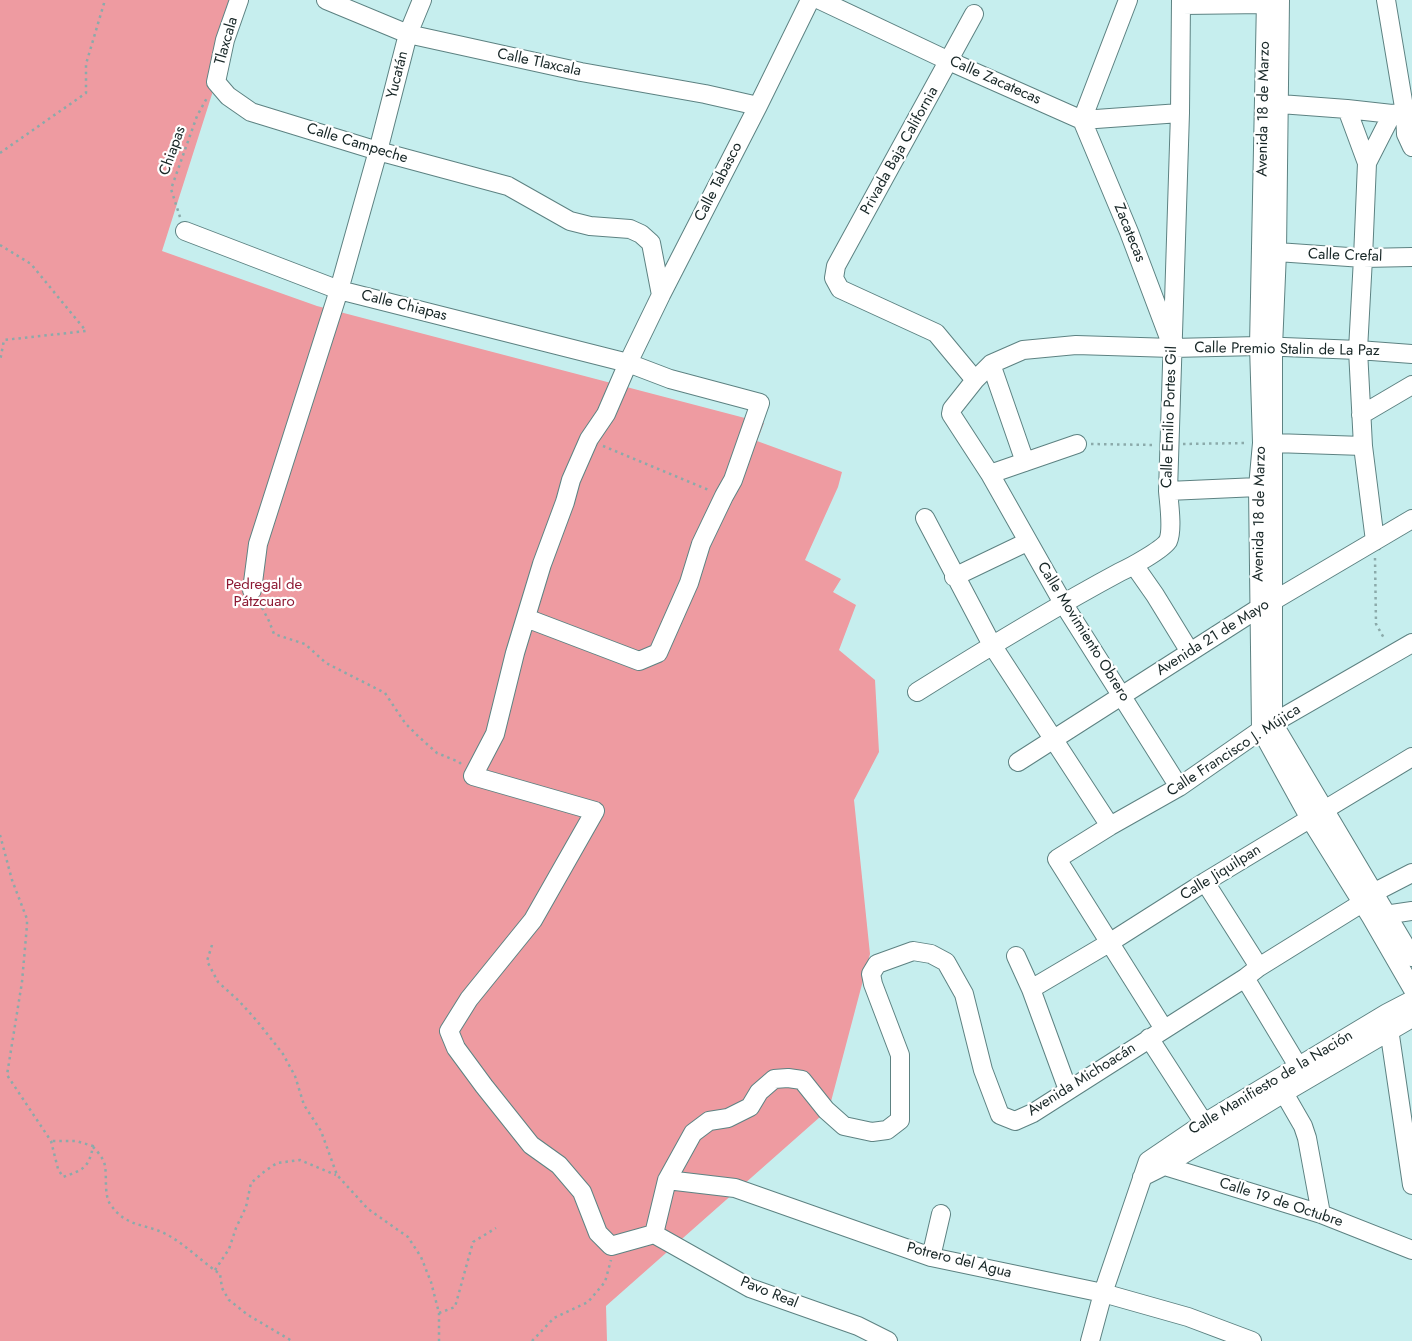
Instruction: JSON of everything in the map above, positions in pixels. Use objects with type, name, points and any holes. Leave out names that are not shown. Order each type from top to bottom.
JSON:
[{"type":"street","name":"Tlaxcala","points":[[216,82],[225,40],[239,0]]},
{"type":"street","name":"Calle Tlaxcala","points":[[326,0],[408,34],[580,72],[705,94],[758,106]]},
{"type":"street","name":"Yucatán","points":[[252,590],[258,544],[339,290],[408,34],[422,0]]},
{"type":"street","name":"Calle Tabasco","points":[[473,776],[495,734],[542,564],[566,502],[571,480],[589,439],[606,414],[661,295],[810,0]]},
{"type":"street","name":"Calle Zacatecas","points":[[820,0],[949,62],[1082,120],[1180,113]]},
{"type":"street","points":[[1082,120],[1128,0]]},
{"type":"street","points":[[1382,0],[1386,0],[1406,134],[1412,146]]},
{"type":"street","points":[[1181,2],[1271,1]]},
{"type":"street","name":"Avenida 18 de Marzo","points":[[1263,499],[1274,443],[1266,347],[1277,252],[1280,104],[1271,1]]},
{"type":"street","name":"Avenida 18 de Marzo","points":[[1271,1],[1266,347],[1262,443],[1267,727],[1317,815],[1373,907],[1412,988]]},
{"type":"street","name":"Calle Emilio Portes Gil","points":[[917,692],[1062,603],[1134,565],[1168,541],[1170,532],[1168,491],[1180,113],[1181,2]]},
{"type":"street","name":"Privada Baja California","points":[[974,14],[836,266],[834,278],[840,289],[936,333],[975,380]]},
{"type":"street","name":"Calle Campeche","points":[[216,82],[228,96],[251,112],[378,151],[508,186],[570,221],[590,226],[630,229],[641,234],[651,243],[661,295]]},
{"type":"street","points":[[1280,104],[1403,112]]},
{"type":"street","points":[[1347,109],[1367,164],[1358,350],[1363,446],[1375,540]]},
{"type":"street","points":[[1367,164],[1403,112]]},
{"type":"street","name":"Zacatecas","points":[[1082,120],[1129,232],[1172,348]]},
{"type":"street","name":"Calle Chiapas","points":[[185,231],[339,290],[628,364],[670,379],[760,403],[733,480],[724,496]]},
{"type":"street","name":"Calle Crefal","points":[[1277,252],[1363,258],[1412,257]]},
{"type":"street","name":"Calle Premio Stalin de La Paz","points":[[951,414],[956,404],[975,380],[991,364],[1023,350],[1076,345],[1172,348],[1266,347],[1412,354]]},
{"type":"street","points":[[991,364],[1025,462]]},
{"type":"street","points":[[1361,415],[1412,385]]},
{"type":"street","name":"Calle Movimiento Obrero","points":[[951,414],[990,474],[1062,603],[1179,787]]},
{"type":"street","points":[[1274,443],[1363,446]]},
{"type":"street","points":[[990,474],[1077,444]]},
{"type":"street","points":[[1168,491],[1263,499]]},
{"type":"street","points":[[526,618],[639,661],[658,653],[689,583],[701,544],[724,496]]},
{"type":"street","points":[[925,518],[992,645],[1110,826]]},
{"type":"street","name":"Avenida 21 de Mayo","points":[[1018,762],[1266,604],[1412,519]]},
{"type":"street","points":[[954,576],[1027,542]]},
{"type":"street","points":[[1134,565],[1156,595],[1190,652]]},
{"type":"street","name":"Calle Francisco J. Mújica","points":[[1109,943],[1056,859],[1179,787],[1267,727],[1412,643]]},
{"type":"street","name":"Calle Jiquilpan","points":[[1031,989],[1412,757]]},
{"type":"street","points":[[473,776],[595,811],[533,920],[469,999],[449,1031],[456,1048],[531,1145],[559,1165],[582,1192],[598,1233],[611,1246],[654,1234],[667,1180]]},
{"type":"street","name":"Avenida Michoacán","points":[[667,1180],[692,1133],[709,1121],[728,1118],[750,1107],[759,1092],[774,1079],[802,1080],[826,1110],[844,1126],[872,1132],[887,1130],[900,1120],[900,1055],[873,984],[871,974],[878,964],[913,951],[930,954],[946,962],[964,994],[983,1070],[1000,1115],[1015,1121],[1033,1113],[1260,967],[1373,907],[1412,873]]},
{"type":"street","points":[[1205,882],[1260,967]]},
{"type":"street","points":[[1373,907],[1412,911]]},
{"type":"street","name":"Avenida 18 de Marzo","points":[[1373,907],[1412,957]]},
{"type":"street","points":[[1109,943],[1204,1123]]},
{"type":"street","points":[[1016,956],[1031,989],[1068,1090]]},
{"type":"street","points":[[1245,978],[1298,1066]]},
{"type":"street","name":"Calle Manifiesto de la Nación","points":[[1151,1168],[1256,1101],[1298,1066],[1387,1012],[1412,1000]]},
{"type":"street","points":[[1387,1012],[1407,1118],[1412,1185]]},
{"type":"street","name":"Calle Manifiesto de la Nación","points":[[1151,1168],[1204,1123],[1256,1101],[1284,1093],[1412,1018]]},
{"type":"street","points":[[1284,1093],[1303,1126],[1307,1138],[1320,1214]]},
{"type":"street","points":[[1090,1341],[1103,1293],[1151,1168]]},
{"type":"street","name":"Calle 19 de Octubre","points":[[1151,1168],[1320,1214],[1412,1250]]},
{"type":"street","name":"Potrero del Agua","points":[[667,1180],[735,1188],[930,1257],[1103,1293],[1188,1318],[1252,1341]]},
{"type":"street","points":[[930,1257],[941,1214]]},
{"type":"street","name":"Pavo Real","points":[[654,1234],[750,1288],[858,1326],[888,1341]]},
{"type":"path","points":[[0,153],[86,93],[86,64],[105,0]]},
{"type":"path","name":"Chiapas","points":[[185,231],[171,189],[197,116],[216,82]]},
{"type":"path","points":[[0,245],[31,264],[86,331],[4,340],[0,361]]},
{"type":"path","points":[[589,439],[724,496]]},
{"type":"path","points":[[1375,540],[1376,624],[1394,654]]},
{"type":"path","points":[[252,590],[270,620],[274,634],[305,644],[326,663],[385,693],[405,723],[419,737],[437,753],[459,762],[473,776]]},
{"type":"path","points":[[0,835],[12,880],[27,919],[22,982],[7,1075],[51,1141],[58,1169],[63,1177],[79,1171],[90,1160],[93,1146]]},
{"type":"path","points":[[212,945],[207,961],[218,982],[239,1001],[283,1054],[295,1076],[304,1105],[321,1131],[337,1175],[368,1209],[408,1237],[421,1257],[431,1282],[439,1313],[439,1341]]},
{"type":"path","points":[[51,1141],[76,1141],[93,1146],[105,1164],[105,1182],[109,1203],[127,1221],[164,1233],[215,1270],[220,1274],[222,1288],[229,1300],[248,1315],[292,1341]]},
{"type":"path","points":[[215,1270],[229,1249],[246,1207],[251,1183],[276,1163],[300,1160],[337,1175]]},
{"type":"path","points":[[439,1313],[455,1307],[474,1242],[496,1228]]},
{"type":"path","points":[[532,1341],[554,1318],[588,1302],[605,1282],[611,1263],[611,1246]]},
{"type":"green space","name":"Pedregal de Pátzcuaro","points":[[0,0],[242,0],[162,251],[317,306],[764,423],[757,441],[842,472],[838,487],[805,560],[841,579],[833,592],[856,605],[839,650],[875,680],[879,752],[854,800],[870,954],[829,1109],[606,1306],[607,1341],[0,1341]]}]
